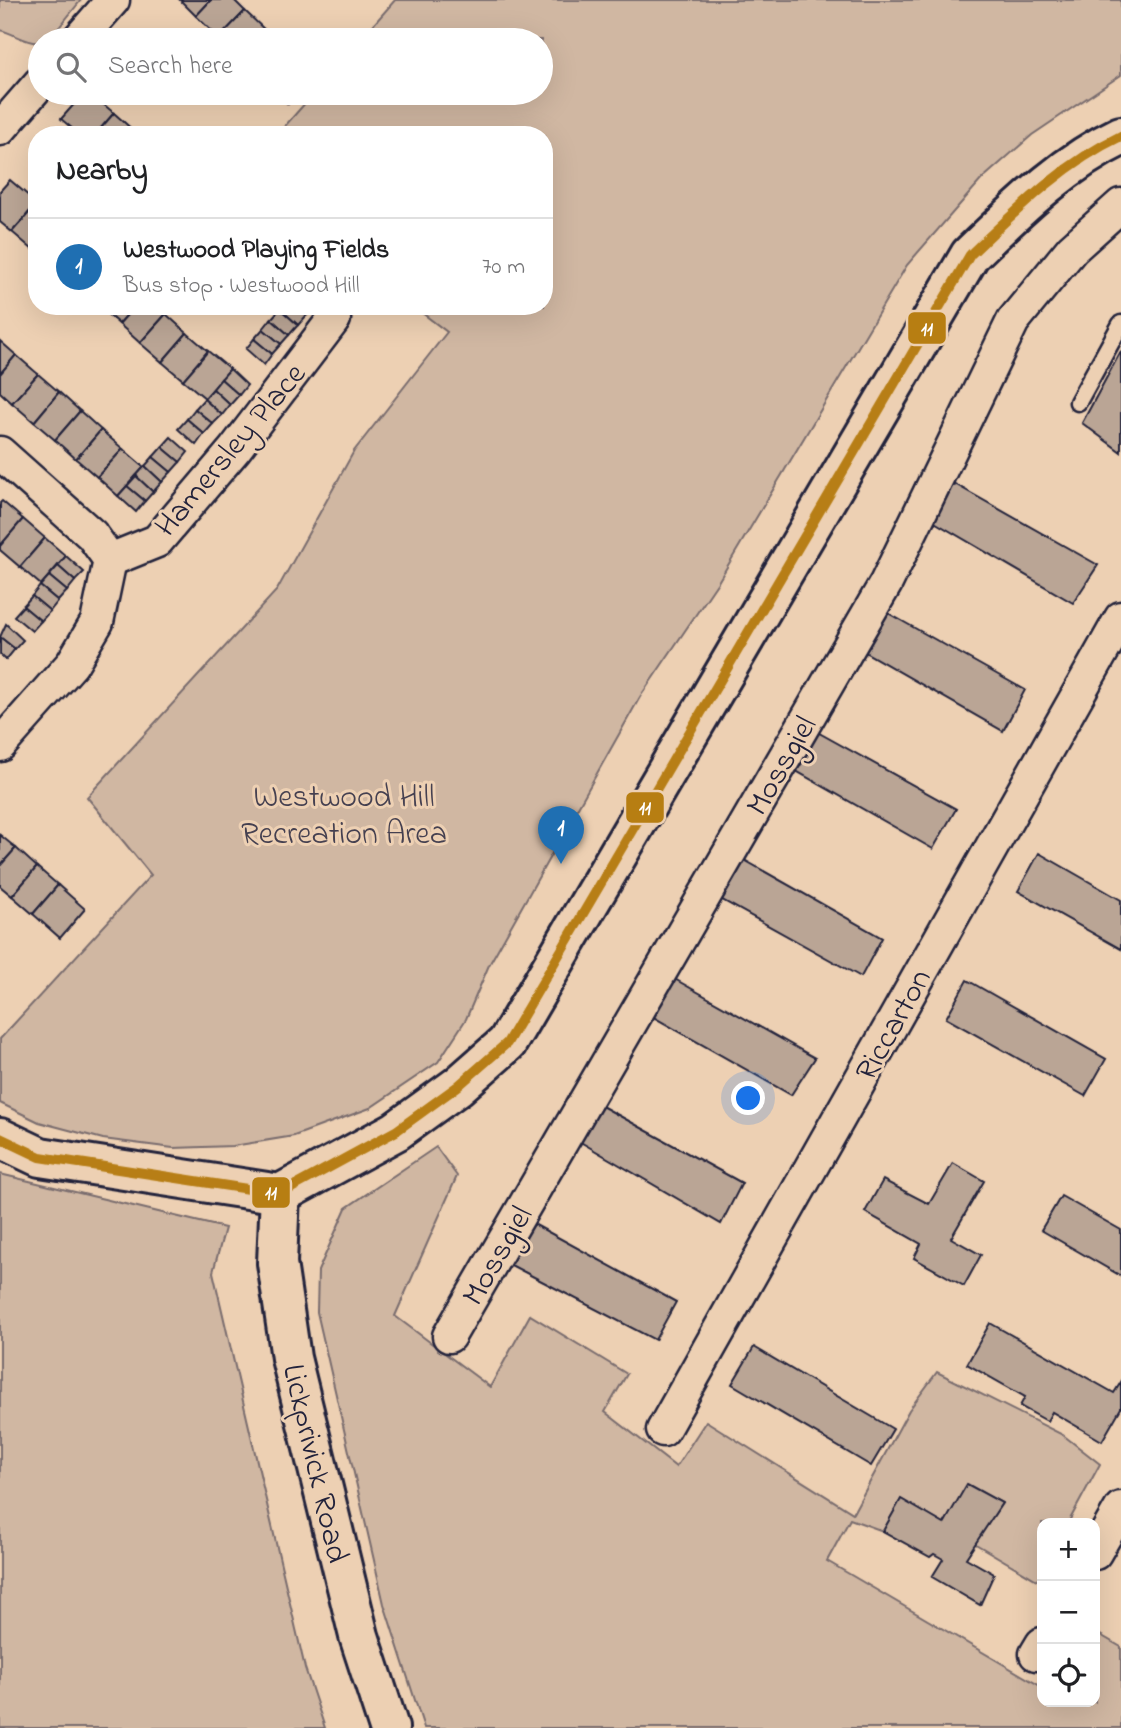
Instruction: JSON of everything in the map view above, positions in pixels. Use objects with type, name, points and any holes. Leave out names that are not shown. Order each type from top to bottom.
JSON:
[{"type":"street","points":[[88,28],[113,0]]},
{"type":"street","points":[[0,129],[28,97]]},
{"type":"street","points":[[0,1138],[40,1157],[280,1194],[396,1131],[458,1086],[507,1042],[970,256],[1033,194],[1100,146],[1121,136]]},
{"type":"street","name":"Mossgiel","points":[[449,1336],[886,583],[1013,321],[1072,249],[1121,205]]},
{"type":"street","name":"Hamersley Place","points":[[110,560],[157,541],[235,449],[334,319]]},
{"type":"street","points":[[0,453],[92,536],[110,560],[97,622],[72,664],[0,744]]},
{"type":"street","name":"Riccarton","points":[[663,1430],[1121,618]]},
{"type":"street","name":"Lickprivick Road","points":[[280,1194],[277,1263],[291,1358],[359,1636],[388,1728]]},
{"type":"street","points":[[1100,1544],[1121,1508]]},
{"type":"lane","points":[[1078,402],[1121,324]]},
{"type":"green space","points":[[0,0],[81,0],[59,28],[28,28],[28,41],[0,30]]},
{"type":"green space","name":"Westwood Hill Recreation Area","points":[[395,0],[1121,0],[1121,75],[1032,135],[982,179],[907,265],[718,582],[640,697],[489,965],[466,1019],[438,1062],[370,1108],[294,1136],[233,1146],[173,1148],[103,1139],[39,1122],[0,1103],[0,1039],[151,875],[87,797],[277,590],[354,451],[447,332],[425,315],[553,315],[553,126],[285,126],[303,105],[553,105],[553,28],[370,28]]},
{"type":"green space","points":[[436,1147],[457,1176],[395,1316],[490,1387],[530,1315],[627,1374],[605,1412],[676,1467],[706,1421],[853,1513],[909,1410],[937,1372],[1063,1435],[1100,1464],[1071,1518],[1037,1518],[1037,1580],[974,1543],[1002,1503],[968,1485],[944,1524],[901,1499],[883,1531],[850,1519],[827,1561],[1037,1684],[1037,1707],[1100,1707],[1100,1635],[1121,1647],[1121,1728],[424,1728],[384,1604],[317,1312],[318,1271],[346,1208]]},
{"type":"green space","points":[[0,1174],[225,1228],[213,1272],[305,1668],[325,1728],[0,1728]]},
{"type":"building","points":[[180,0],[211,0],[196,16]]},
{"type":"building","points":[[211,0],[234,0],[245,11],[229,28],[209,28],[196,16]]},
{"type":"building","points":[[245,11],[263,28],[229,28]]},
{"type":"building","points":[[73,105],[104,105],[114,113],[103,126],[69,126],[61,119]]},
{"type":"building","points":[[114,113],[128,126],[103,126]]},
{"type":"building","points":[[10,180],[28,195],[28,213],[12,232],[0,222],[0,191]]},
{"type":"building","points":[[28,214],[28,246],[12,232]]},
{"type":"building","points":[[108,315],[127,315],[119,324]]},
{"type":"building","points":[[127,315],[165,315],[140,343],[119,324]]},
{"type":"building","points":[[165,315],[187,333],[162,362],[140,343]]},
{"type":"building","points":[[275,315],[287,315],[298,325],[289,335],[271,319]]},
{"type":"building","points":[[287,315],[307,315],[298,325]]},
{"type":"building","points":[[271,319],[289,335],[281,344],[263,329]]},
{"type":"building","points":[[263,329],[281,344],[272,354],[254,339]]},
{"type":"building","points":[[187,333],[208,351],[183,380],[162,362]]},
{"type":"building","points":[[254,339],[272,354],[264,365],[246,349]]},
{"type":"building","points":[[0,341],[16,355],[0,374]]},
{"type":"building","points":[[208,351],[230,369],[205,398],[183,380]]},
{"type":"building","points":[[1121,351],[1121,452],[1082,423]]},
{"type":"building","points":[[16,355],[38,374],[12,403],[0,392],[0,374]]},
{"type":"building","points":[[230,369],[247,385],[239,395],[221,379]]},
{"type":"building","points":[[38,374],[59,392],[34,422],[12,403]]},
{"type":"building","points":[[221,379],[239,395],[230,405],[213,389]]},
{"type":"building","points":[[213,389],[230,405],[222,415],[204,399]]},
{"type":"building","points":[[59,392],[80,411],[55,440],[34,422]]},
{"type":"building","points":[[204,399],[222,415],[213,424],[195,409]]},
{"type":"building","points":[[195,409],[213,424],[204,434],[187,419]]},
{"type":"building","points":[[80,411],[101,430],[76,459],[55,440]]},
{"type":"building","points":[[187,419],[204,434],[196,445],[178,429]]},
{"type":"building","points":[[101,430],[123,449],[97,477],[76,459]]},
{"type":"building","points":[[171,437],[188,452],[180,462],[162,447]]},
{"type":"building","points":[[162,447],[180,462],[171,472],[153,457]]},
{"type":"building","points":[[123,449],[144,467],[118,496],[97,477]]},
{"type":"building","points":[[153,457],[171,472],[162,482],[145,466]]},
{"type":"building","points":[[145,466],[162,482],[153,492],[136,476]]},
{"type":"building","points":[[136,476],[153,492],[145,501],[127,486]]},
{"type":"building","points":[[953,483],[1098,565],[1073,603],[931,520]]},
{"type":"building","points":[[127,486],[145,501],[136,512],[118,496]]},
{"type":"building","points":[[2,501],[23,519],[0,546],[0,503]]},
{"type":"building","points":[[23,519],[45,538],[20,567],[0,550],[0,546]]},
{"type":"building","points":[[45,538],[66,556],[41,585],[20,567]]},
{"type":"building","points":[[66,556],[84,572],[75,581],[58,566]]},
{"type":"building","points":[[58,566],[75,581],[67,591],[49,576]]},
{"type":"building","points":[[49,576],[67,591],[58,601],[40,586]]},
{"type":"building","points":[[40,586],[58,601],[50,611],[32,596]]},
{"type":"building","points":[[32,596],[50,611],[41,621],[23,606]]},
{"type":"building","points":[[23,606],[41,621],[32,631],[14,616]]},
{"type":"building","points":[[879,608],[1025,690],[1003,731],[858,648]]},
{"type":"building","points":[[6,624],[23,640],[15,649],[0,637]]},
{"type":"building","points":[[0,637],[15,649],[6,660],[0,654]]},
{"type":"building","points":[[812,729],[956,809],[933,849],[791,768]]},
{"type":"building","points":[[0,835],[16,848],[0,866]]},
{"type":"building","points":[[16,848],[37,867],[12,896],[0,886],[0,866]]},
{"type":"building","points":[[1039,853],[1121,900],[1121,949],[1018,891]]},
{"type":"building","points":[[739,857],[882,938],[861,977],[717,897]]},
{"type":"building","points":[[37,867],[58,885],[33,914],[12,896]]},
{"type":"building","points":[[58,885],[85,909],[60,938],[33,914]]},
{"type":"building","points":[[671,977],[815,1058],[791,1095],[650,1015]]},
{"type":"building","points":[[967,980],[1106,1059],[1085,1096],[946,1018]]},
{"type":"building","points":[[598,1104],[742,1183],[721,1224],[577,1140]]},
{"type":"building","points":[[953,1163],[984,1181],[951,1238],[981,1255],[964,1286],[914,1258],[921,1244],[865,1212],[883,1180],[929,1204]]},
{"type":"building","points":[[1061,1196],[1121,1230],[1121,1276],[1041,1230]]},
{"type":"building","points":[[530,1222],[676,1302],[655,1340],[507,1263]]},
{"type":"building","points":[[990,1323],[1114,1393],[1121,1382],[1121,1408],[1102,1441],[1052,1412],[1047,1421],[1020,1406],[1025,1397],[967,1364]]},
{"type":"building","points":[[754,1347],[893,1429],[871,1466],[732,1384]]},
{"type":"building","points":[[967,1484],[1002,1503],[966,1558],[994,1574],[980,1605],[932,1577],[943,1559],[934,1554],[930,1557],[883,1531],[901,1499],[944,1524]]},
{"type":"transit line","name":"11","points":[[0,1138],[40,1157],[280,1194],[396,1131],[458,1086],[507,1043],[970,255],[1059,174],[1099,147],[1121,136]]},
{"type":"place","name":"Westwood Playing Fields","points":[[561,864]]}]
